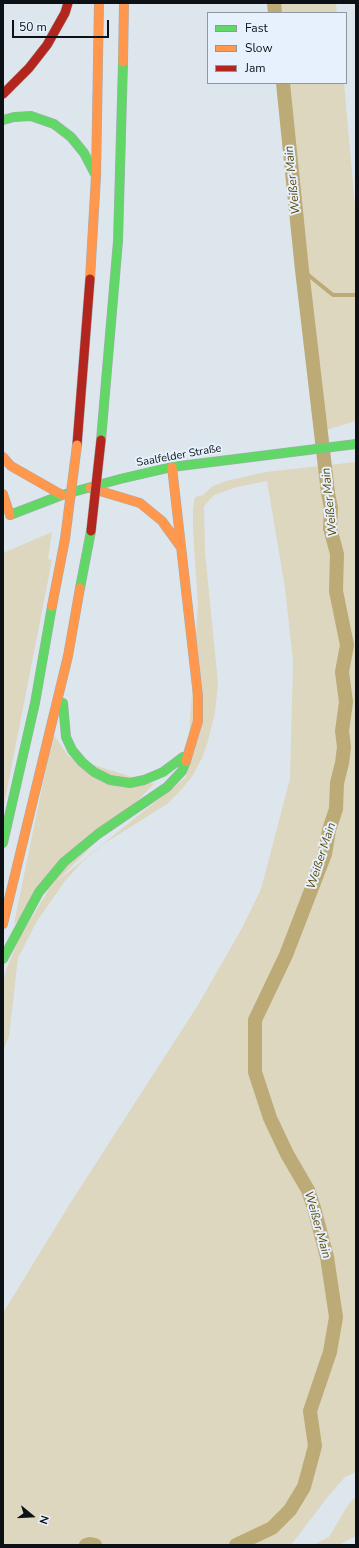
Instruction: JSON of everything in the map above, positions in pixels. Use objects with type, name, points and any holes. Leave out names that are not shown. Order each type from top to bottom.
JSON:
[{"type":"main road","points":[[3,94],[29,68],[47,46],[65,13],[68,3]]},
{"type":"main road","points":[[3,843],[35,703],[65,539],[76,445],[88,320],[96,176],[99,3]]},
{"type":"main road","points":[[3,924],[68,656],[91,531],[101,440],[118,241],[124,3]]},
{"type":"main road","points":[[3,120],[14,117],[31,116],[54,124],[71,137],[84,153],[96,176]]},
{"type":"main road","name":"Saalfelder Straße","points":[[3,494],[10,514],[62,495],[172,467],[356,444]]},
{"type":"main road","points":[[3,457],[16,469],[62,495]]},
{"type":"main road","points":[[3,959],[40,892],[64,862],[98,834],[167,787],[182,771],[189,753],[198,720],[198,696],[192,625],[172,467]]},
{"type":"main road","points":[[90,488],[140,503],[162,522],[181,547]]},
{"type":"main road","points":[[68,656],[63,712],[66,737],[72,750],[82,762],[94,772],[110,780],[130,783],[144,780],[163,772],[189,753]]},
{"type":"shaded area","points":[[277,3],[336,3],[337,12],[278,12]]},
{"type":"shaded area","points":[[286,84],[344,84],[356,217],[356,421],[323,431]]},
{"type":"shaded area","points":[[356,462],[356,1472],[345,1477],[291,1545],[3,1545],[3,1313],[71,1202],[198,1005],[242,928],[261,889],[290,779],[293,662],[285,588],[267,481],[237,487],[214,495],[204,506],[205,552],[218,683],[215,713],[202,758],[193,775],[183,788],[167,804],[105,843],[83,861],[65,881],[37,921],[18,958],[9,1036],[3,1051],[3,981],[6,970],[20,937],[51,886],[186,777],[198,605],[193,530],[193,509],[195,497],[203,495],[213,486],[226,481],[266,472]]},
{"type":"shaded area","points":[[52,532],[48,559],[52,560],[3,810],[3,553]]},
{"type":"shaded area","points":[[53,734],[69,757],[154,784],[14,924]]},
{"type":"shaded area","points":[[356,1496],[356,1536],[339,1545],[313,1545],[329,1537],[348,1505]]},
{"type":"waterway","name":"Weißer Main","points":[[274,3],[275,12]]},
{"type":"waterway","name":"Weißer Main","points":[[236,1545],[272,1528],[290,1510],[304,1487],[315,1446],[310,1411],[330,1352],[336,1317],[327,1257],[314,1208],[308,1190],[287,1154],[270,1118],[255,1072],[255,1020],[286,955],[325,854],[329,830],[336,809],[337,783],[344,747],[342,731],[346,702],[342,672],[347,645],[336,591],[337,554],[330,528],[331,508],[302,270],[283,84]]},
{"type":"waterway","points":[[302,270],[333,295],[356,295]]},
{"type":"waterway","name":"Weißer Main","points":[[86,1545],[95,1545]]},
{"type":"traffic: fast","points":[[101,440],[118,241],[123,62]]},
{"type":"traffic: fast","points":[[3,120],[14,117],[31,116],[54,124],[71,137],[84,153],[96,176]]},
{"type":"traffic: fast","points":[[10,515],[62,495],[172,467],[356,444]]},
{"type":"traffic: fast","points":[[80,588],[91,531]]},
{"type":"traffic: fast","points":[[3,843],[35,703],[52,606]]},
{"type":"traffic: fast","points":[[63,703],[66,737],[72,750],[82,762],[94,772],[110,780],[130,783],[144,780],[163,772],[183,757]]},
{"type":"traffic: fast","points":[[3,959],[39,892],[64,862],[98,834],[167,787],[182,771],[186,761]]},
{"type":"traffic: slow","points":[[90,279],[96,176],[99,3]]},
{"type":"traffic: slow","points":[[123,62],[124,3]]},
{"type":"traffic: slow","points":[[65,539],[77,445]]},
{"type":"traffic: slow","points":[[3,457],[11,466],[62,495]]},
{"type":"traffic: slow","points":[[172,467],[198,696],[198,721],[186,761]]},
{"type":"traffic: slow","points":[[90,488],[140,503],[162,521],[180,546]]},
{"type":"traffic: slow","points":[[3,494],[10,515]]},
{"type":"traffic: slow","points":[[52,606],[65,539]]},
{"type":"traffic: slow","points":[[3,924],[68,656],[80,588]]},
{"type":"traffic: jam","points":[[3,94],[29,68],[47,45],[65,13],[68,3]]},
{"type":"traffic: jam","points":[[77,445],[90,279]]},
{"type":"traffic: jam","points":[[91,531],[101,440]]}]
